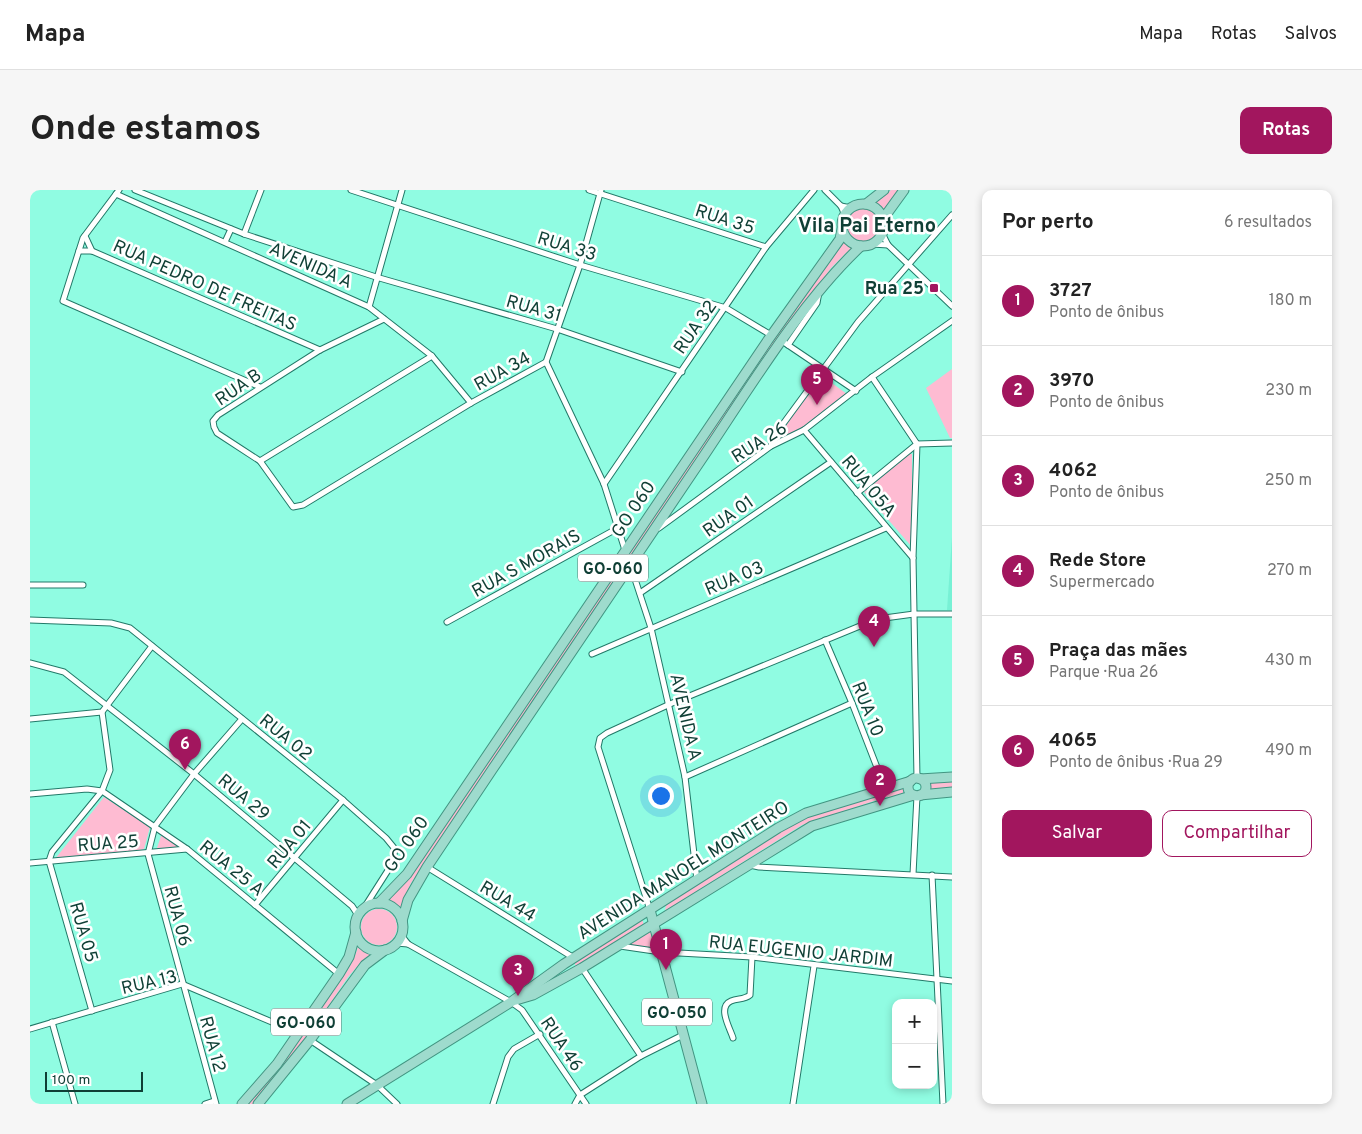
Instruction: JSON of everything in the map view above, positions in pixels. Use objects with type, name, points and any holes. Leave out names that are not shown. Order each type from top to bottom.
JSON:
[{"type":"main road","points":[[845,215],[852,208],[866,204],[884,190]]},
{"type":"main road","points":[[842,229],[849,240],[861,246],[872,244],[882,233],[883,219],[904,190]]},
{"type":"main road","points":[[866,204],[877,209],[883,219]]},
{"type":"main road","name":"GO-060","points":[[842,229],[845,215]]},
{"type":"main road","name":"GO 060","points":[[374,902],[406,874],[771,335],[840,239],[842,229]]},
{"type":"main road","name":"GO 060","points":[[402,921],[408,900],[427,867],[630,564],[820,292],[839,267],[861,246]]},
{"type":"main road","name":"AVENIDA MANOEL MONTEIRO","points":[[347,1104],[511,1002],[564,964],[806,813],[916,779],[952,777]]},
{"type":"main road","points":[[916,779],[925,787],[917,796],[908,789],[916,779]]},
{"type":"main road","name":"AVENIDA MANOEL MONTEIRO","points":[[511,1002],[533,995],[582,968],[747,864],[812,826],[917,796],[952,792]]},
{"type":"main road","points":[[374,902],[389,905],[396,909],[402,921]]},
{"type":"main road","name":"GO-060","points":[[242,1104],[277,1064],[339,974],[349,957],[362,911],[374,902]]},
{"type":"main road","name":"GO-050","points":[[650,910],[702,1104]]},
{"type":"main road","name":"GO-060","points":[[258,1104],[310,1040],[364,965],[399,939],[402,921]]},
{"type":"main road","points":[[356,932],[364,945],[370,949],[385,950]]},
{"type":"main road","points":[[564,964],[571,974]]},
{"type":"street","name":"AVENIDA A","points":[[135,190],[244,234],[376,277]]},
{"type":"street","points":[[244,234],[261,190]]},
{"type":"street","name":"RUA 33","points":[[351,190],[398,207],[580,265],[726,308],[771,335]]},
{"type":"street","points":[[369,307],[402,190]]},
{"type":"street","name":"RUA 35","points":[[589,190],[601,192],[766,247]]},
{"type":"street","name":"RUA 32","points":[[604,484],[766,247],[814,190]]},
{"type":"street","points":[[824,190],[840,206],[845,215]]},
{"type":"street","name":"AVENIDA A","points":[[117,192],[369,307],[432,356],[471,403]]},
{"type":"street","points":[[117,192],[85,236],[78,251],[63,298],[65,302],[260,388]]},
{"type":"street","name":"RUA 34","points":[[292,506],[303,505],[471,403],[546,362],[580,265],[601,192]]},
{"type":"street","points":[[840,206],[852,208]]},
{"type":"street","points":[[771,446],[780,428],[823,368],[908,264],[952,215]]},
{"type":"street","points":[[225,242],[231,228]]},
{"type":"street","points":[[882,233],[888,245],[952,306]]},
{"type":"street","points":[[85,236],[92,251]]},
{"type":"street","points":[[872,244],[888,245]]},
{"type":"street","name":"RUA PEDRO DE FREITAS","points":[[78,251],[92,251],[320,350]]},
{"type":"street","name":"RUA 31","points":[[376,277],[557,329],[682,372]]},
{"type":"street","name":"RUA B","points":[[292,506],[260,461],[217,433],[213,421],[218,414],[320,350],[384,319]]},
{"type":"street","name":"RUA 26","points":[[652,532],[771,446],[804,430],[872,377],[952,321]]},
{"type":"street","points":[[785,343],[856,391]]},
{"type":"street","points":[[260,461],[432,356]]},
{"type":"street","points":[[546,362],[604,484],[625,550]]},
{"type":"street","points":[[872,377],[917,444],[912,558],[916,779]]},
{"type":"street","name":"RUA 05A","points":[[804,430],[912,558]]},
{"type":"street","points":[[857,493],[917,444],[952,443]]},
{"type":"street","name":"RUA 01","points":[[640,593],[831,462]]},
{"type":"street","name":"RUA S MORAIS","points":[[447,622],[618,528]]},
{"type":"street","name":"RUA 03","points":[[592,654],[886,528]]},
{"type":"street","name":"AVENIDA A","points":[[630,564],[651,628],[670,704],[685,776],[697,880]]},
{"type":"street","points":[[30,585],[84,585]]},
{"type":"street","points":[[670,704],[877,619],[914,614],[952,614]]},
{"type":"street","points":[[30,620],[111,623],[130,628],[242,719]]},
{"type":"street","name":"RUA 10","points":[[825,640],[852,703],[884,788]]},
{"type":"street","points":[[30,719],[102,712],[152,646]]},
{"type":"street","points":[[30,663],[64,672],[107,706]]},
{"type":"street","points":[[685,776],[852,703]]},
{"type":"street","name":"GO-050","points":[[650,910],[598,747],[600,738],[607,733],[670,704]]},
{"type":"street","name":"RUA 29","points":[[107,706],[194,774],[352,906],[362,911]]},
{"type":"street","points":[[49,861],[52,852],[102,792],[110,770],[102,712]]},
{"type":"street","name":"RUA 02","points":[[148,854],[155,826],[194,774],[242,719],[343,800],[386,838],[394,849],[392,864],[374,902]]},
{"type":"street","points":[[30,794],[87,789],[102,792]]},
{"type":"street","name":"RUA 25 A","points":[[102,792],[187,849],[339,974]]},
{"type":"street","points":[[913,874],[917,796]]},
{"type":"street","name":"RUA 01","points":[[255,905],[343,800]]},
{"type":"street","name":"RUA 25","points":[[30,863],[148,854],[187,849]]},
{"type":"street","name":"RUA 06","points":[[148,854],[182,984]]},
{"type":"street","name":"RUA 05","points":[[49,861],[92,1011]]},
{"type":"street","points":[[747,864],[759,867],[952,877]]},
{"type":"street","name":"RUA 44","points":[[427,867],[574,958]]},
{"type":"street","points":[[932,875],[943,1104]]},
{"type":"street","name":"RUA 46","points":[[399,939],[522,1010],[586,1104]]},
{"type":"street","name":"RUA 46","points":[[399,939],[408,944]]},
{"type":"street","name":"RUA EUGENIO JARDIM","points":[[617,946],[661,952],[752,958],[952,981]]},
{"type":"street","points":[[733,1038],[725,1014],[725,1007],[730,1002],[746,998],[750,994],[752,958]]},
{"type":"street","points":[[793,1104],[814,966]]},
{"type":"street","points":[[582,968],[641,1056]]},
{"type":"street","name":"RUA 13","points":[[30,1029],[182,984],[298,1033]]},
{"type":"street","name":"RUA 12","points":[[182,984],[215,1103],[205,1104]]},
{"type":"street","points":[[52,1022],[75,1104]]},
{"type":"street","points":[[493,1104],[508,1056],[514,1049],[540,1034]]},
{"type":"street","points":[[575,1104],[580,1095],[641,1056],[683,1035]]},
{"type":"street","points":[[310,1040],[377,1084],[397,1104]]},
{"type":"shaded area","points":[[891,190],[900,190],[888,205],[885,213],[872,201],[881,199]]},
{"type":"shaded area","points":[[864,207],[876,213],[882,225],[876,237],[864,243],[852,237],[846,225],[852,213]]},
{"type":"shaded area","points":[[842,241],[854,248],[831,268],[744,389],[411,883],[400,908],[387,902],[405,883],[800,301],[833,258]]},
{"type":"shaded area","points":[[952,369],[952,438],[950,438],[926,388]]},
{"type":"shaded area","points":[[822,376],[847,394],[800,430],[777,441],[792,416]]},
{"type":"shaded area","points":[[908,454],[912,454],[912,547],[864,492]]},
{"type":"shaded area","points":[[952,537],[952,610],[947,610]]},
{"type":"shaded area","points":[[931,781],[937,783],[952,781],[952,789],[931,791]]},
{"type":"shaded area","points":[[903,784],[903,796],[886,797],[802,825],[665,911],[666,904],[806,816]]},
{"type":"shaded area","points":[[104,797],[150,827],[144,849],[134,852],[55,859]]},
{"type":"shaded area","points":[[162,833],[180,848],[157,848]]},
{"type":"shaded area","points":[[379,909],[386,910],[392,914],[396,920],[396,934],[392,940],[386,944],[379,945],[372,944],[366,940],[362,934],[361,927],[362,920],[366,914],[372,910]]},
{"type":"shaded area","points":[[642,919],[644,925],[578,967],[575,965],[575,961],[628,930]]},
{"type":"shaded area","points":[[650,932],[653,934],[658,950],[623,945]]},
{"type":"shaded area","points":[[359,942],[368,950],[377,952],[361,962],[348,977],[298,1051],[259,1099],[254,1104],[248,1104],[289,1053],[342,979],[351,965]]},
{"type":"place","name":"Rua 25","points":[[934,288]]},
{"type":"place","name":"Praça das mães","points":[[817,405]]},
{"type":"place","name":"Rede Store","points":[[874,647]]},
{"type":"place","name":"4065","points":[[185,770]]},
{"type":"place","name":"3970","points":[[880,806]]},
{"type":"place","name":"3727","points":[[666,970]]},
{"type":"place","name":"4062","points":[[518,996]]},
{"type":"district","name":"Vila Pai Eterno","points":[[867,225]]}]
